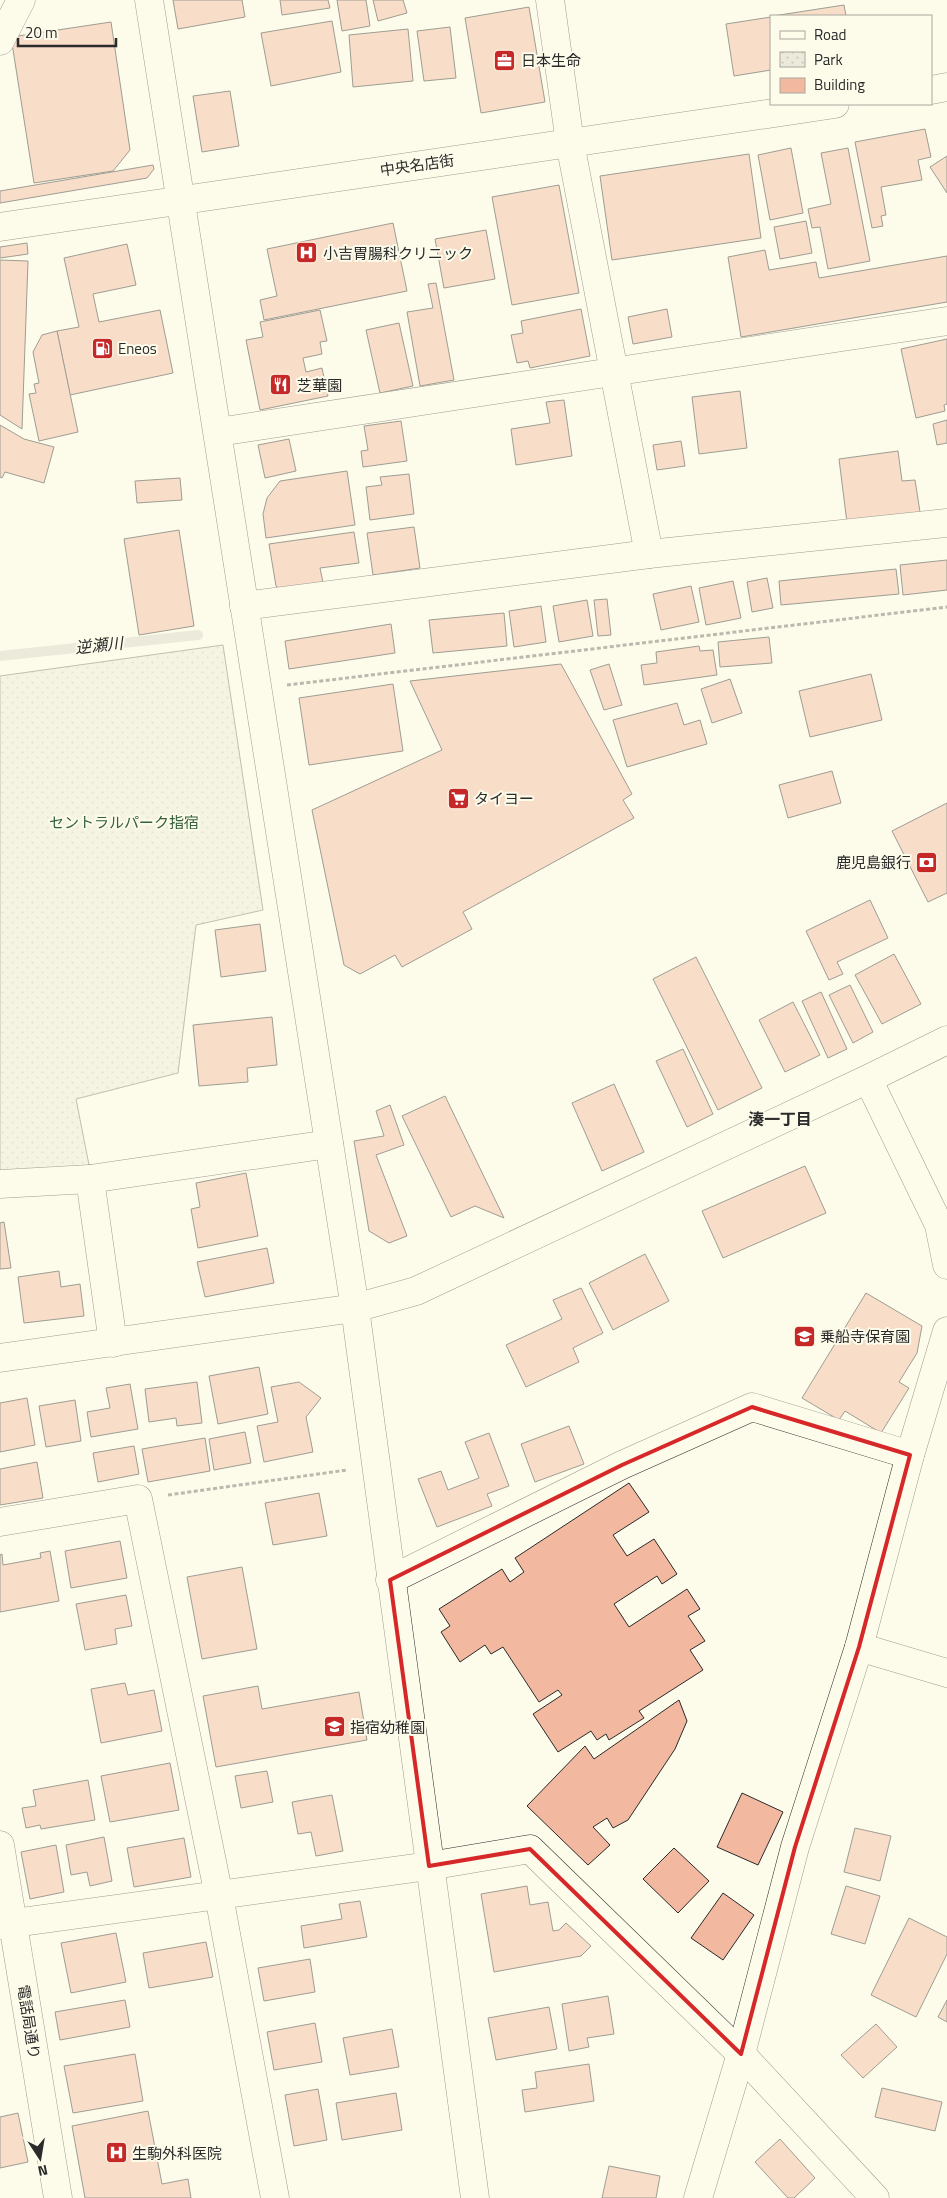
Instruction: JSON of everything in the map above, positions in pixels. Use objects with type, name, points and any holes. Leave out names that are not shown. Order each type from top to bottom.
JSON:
[{"type":"street","points":[[0,42],[21,0]]},
{"type":"street","points":[[149,0],[355,1308],[474,2198]]},
{"type":"street","points":[[550,0],[570,143],[649,554]]},
{"type":"street","points":[[932,90],[947,87]]},
{"type":"street","name":"中央名店街","points":[[0,227],[828,105]]},
{"type":"street","points":[[218,432],[947,321]]},
{"type":"street","points":[[244,606],[649,554],[947,523]]},
{"type":"street","points":[[0,1358],[355,1308],[416,1291],[947,1040]]},
{"type":"street","points":[[868,1079],[939,1225],[947,1265]]},
{"type":"street","points":[[0,1184],[90,1178],[328,1144]]},
{"type":"street","points":[[90,1178],[113,1343]]},
{"type":"street","points":[[698,2198],[741,2054],[796,1847],[859,1647],[910,1455],[947,1331]]},
{"type":"street","points":[[390,1580],[622,1465],[752,1406],[910,1455]]},
{"type":"street","points":[[0,1522],[138,1499],[219,1896],[274,2198]]},
{"type":"street","points":[[859,1647],[947,1673]]},
{"type":"street","name":"電話局通り","points":[[0,1845],[6,1924],[58,2198]]},
{"type":"street","points":[[6,1924],[429,1866],[530,1849],[741,2054],[875,2198]]},
{"type":"path","points":[[257,688],[947,608]]},
{"type":"path","points":[[138,1499],[375,1466]]},
{"type":"highlighted area","points":[[752,1407],[910,1455],[859,1647],[795,1847],[741,2054],[530,1849],[429,1866],[390,1580],[622,1465]]},
{"type":"green space","name":"セントラルパーク指宿","points":[[223,645],[263,910],[196,925],[178,1073],[76,1099],[90,1170],[0,1175],[0,676]]},
{"type":"building","points":[[173,0],[242,0],[245,17],[178,29]]},
{"type":"building","points":[[280,0],[328,0],[330,8],[282,15]]},
{"type":"building","points":[[337,0],[366,0],[370,26],[342,31]]},
{"type":"building","points":[[373,0],[403,0],[407,13],[378,21]]},
{"type":"building","points":[[844,5],[846,15],[779,15]]},
{"type":"building","name":"日本生命","points":[[529,7],[545,102],[481,113],[465,18]]},
{"type":"building","points":[[770,17],[770,70],[734,76],[726,24]]},
{"type":"building","points":[[332,21],[341,72],[271,86],[261,33]]},
{"type":"building","points":[[111,22],[130,150],[113,171],[34,183],[11,37]]},
{"type":"building","points":[[450,27],[456,78],[424,81],[417,31]]},
{"type":"building","points":[[408,29],[413,81],[353,87],[349,35]]},
{"type":"building","points":[[230,91],[239,146],[202,152],[193,96]]},
{"type":"building","points":[[925,129],[931,157],[918,160],[922,180],[881,187],[886,215],[881,216],[883,226],[872,228],[855,142]]},
{"type":"building","points":[[791,148],[803,213],[770,220],[758,155]]},
{"type":"building","points":[[848,148],[870,261],[828,269],[820,227],[812,228],[808,209],[831,204],[821,153]]},
{"type":"building","points":[[749,154],[761,238],[612,260],[600,176]]},
{"type":"building","points":[[947,156],[947,193],[930,167]]},
{"type":"building","points":[[153,165],[154,169],[147,178],[0,203],[0,191]]},
{"type":"building","points":[[559,185],[579,293],[512,305],[492,197]]},
{"type":"building","points":[[806,221],[812,253],[780,259],[774,227]]},
{"type":"building","points":[[393,223],[407,291],[264,320],[260,300],[277,296],[267,249]]},
{"type":"building","points":[[486,230],[495,279],[444,288],[435,239]]},
{"type":"building","points":[[27,243],[28,254],[0,258],[0,247]]},
{"type":"building","points":[[127,244],[136,285],[93,294],[99,322],[160,310],[173,373],[70,395],[57,331],[79,327],[64,258]]},
{"type":"building","points":[[765,250],[769,270],[816,262],[819,278],[947,256],[947,302],[741,337],[728,257]]},
{"type":"building","points":[[0,260],[28,261],[22,429],[0,415]]},
{"type":"building","points":[[436,283],[454,380],[420,386],[407,312],[433,308],[428,284]]},
{"type":"building","points":[[581,309],[590,356],[530,368],[528,361],[517,363],[511,335],[523,333],[521,321]]},
{"type":"building","points":[[667,309],[672,337],[633,344],[628,317]]},
{"type":"building","points":[[320,310],[327,341],[320,342],[322,354],[303,358],[306,372],[322,368],[328,396],[260,410],[246,340],[263,337],[260,322]]},
{"type":"building","points":[[399,323],[413,386],[380,393],[366,330]]},
{"type":"building","points":[[57,331],[78,432],[39,441],[29,394],[36,393],[34,384],[39,383],[33,352],[42,335]]},
{"type":"building","points":[[947,339],[947,404],[944,405],[945,411],[916,418],[901,349]]},
{"type":"building","points":[[740,391],[747,448],[699,454],[692,397]]},
{"type":"building","points":[[564,400],[572,456],[516,465],[511,429],[550,423],[546,402]]},
{"type":"building","points":[[947,420],[947,443],[937,445],[933,424]]},
{"type":"building","points":[[401,421],[407,461],[363,467],[361,451],[368,450],[364,426]]},
{"type":"building","points":[[0,425],[24,439],[54,447],[44,483],[5,472],[2,478],[0,477]]},
{"type":"building","points":[[289,439],[296,471],[265,478],[258,445]]},
{"type":"building","points":[[681,441],[685,466],[657,470],[653,445]]},
{"type":"building","points":[[898,451],[902,481],[915,480],[920,512],[847,523],[839,459]]},
{"type":"building","points":[[347,471],[355,525],[266,538],[263,514],[267,498],[280,481]]},
{"type":"building","points":[[409,474],[414,514],[370,520],[366,487],[382,485],[380,477]]},
{"type":"building","points":[[180,478],[182,500],[137,503],[135,481]]},
{"type":"building","points":[[414,527],[420,568],[373,575],[367,533]]},
{"type":"building","points":[[179,530],[194,626],[139,635],[124,539]]},
{"type":"building","points":[[354,532],[359,563],[320,568],[324,587],[286,593],[276,586],[269,544]]},
{"type":"building","points":[[947,560],[947,590],[903,595],[900,565]]},
{"type":"building","points":[[896,569],[899,594],[781,605],[779,581]]},
{"type":"building","points":[[767,578],[773,608],[752,612],[747,582]]},
{"type":"building","points":[[733,581],[741,618],[706,625],[699,588]]},
{"type":"building","points":[[691,586],[699,622],[661,630],[653,594]]},
{"type":"building","points":[[607,599],[611,635],[598,636],[594,600]]},
{"type":"building","points":[[587,600],[593,636],[559,642],[553,606]]},
{"type":"building","points":[[541,606],[546,642],[514,647],[509,611]]},
{"type":"building","points":[[504,613],[507,646],[433,653],[429,620]]},
{"type":"building","points":[[391,624],[395,653],[289,669],[285,641]]},
{"type":"building","points":[[769,637],[772,663],[720,667],[718,642]]},
{"type":"building","points":[[699,646],[700,651],[713,650],[717,675],[644,685],[641,665],[657,663],[656,652]]},
{"type":"building","points":[[561,664],[632,794],[623,800],[634,818],[463,912],[472,929],[402,967],[395,955],[360,974],[344,965],[312,810],[442,750],[410,681]]},
{"type":"building","points":[[609,664],[622,705],[604,710],[590,670]]},
{"type":"building","points":[[871,674],[882,720],[810,737],[799,691]]},
{"type":"building","points":[[730,679],[742,713],[712,723],[701,689]]},
{"type":"building","points":[[393,684],[403,751],[309,765],[299,698]]},
{"type":"building","points":[[677,703],[684,725],[700,720],[707,744],[627,767],[613,720]]},
{"type":"building","points":[[832,771],[841,803],[788,818],[779,785]]},
{"type":"building","name":"鹿児島銀行","points":[[947,803],[947,893],[928,902],[892,831]]},
{"type":"building","points":[[870,900],[888,938],[837,962],[843,974],[829,980],[806,931]]},
{"type":"building","points":[[260,924],[266,971],[221,977],[215,930]]},
{"type":"building","points":[[894,954],[921,1004],[882,1024],[855,975]]},
{"type":"building","points":[[696,957],[762,1088],[718,1110],[653,979]]},
{"type":"building","points":[[850,985],[873,1032],[853,1043],[829,995]]},
{"type":"building","points":[[821,992],[847,1049],[828,1058],[802,1001]]},
{"type":"building","points":[[793,1002],[820,1055],[785,1072],[759,1020]]},
{"type":"building","points":[[272,1017],[277,1065],[247,1068],[248,1082],[199,1086],[193,1025]]},
{"type":"building","points":[[683,1049],[713,1114],[687,1127],[656,1061]]},
{"type":"building","points":[[614,1084],[644,1152],[602,1171],[572,1103]]},
{"type":"building","points":[[445,1096],[504,1218],[475,1206],[451,1217],[402,1116]]},
{"type":"building","points":[[390,1105],[404,1145],[376,1155],[407,1236],[389,1243],[369,1231],[354,1141],[384,1136],[376,1111]]},
{"type":"building","points":[[805,1166],[826,1213],[723,1258],[702,1211]]},
{"type":"building","points":[[246,1173],[258,1236],[198,1248],[191,1209],[200,1207],[196,1183]]},
{"type":"building","points":[[4,1222],[11,1268],[0,1269],[0,1223]]},
{"type":"building","points":[[267,1248],[274,1283],[205,1297],[197,1262]]},
{"type":"building","points":[[645,1254],[669,1301],[613,1330],[589,1283]]},
{"type":"building","points":[[59,1271],[61,1287],[80,1284],[84,1316],[24,1323],[18,1277]]},
{"type":"building","points":[[581,1288],[603,1333],[573,1348],[579,1362],[526,1387],[506,1345],[562,1319],[553,1300]]},
{"type":"building","points":[[866,1293],[922,1326],[917,1353],[899,1382],[909,1388],[881,1433],[845,1411],[839,1420],[802,1398]]},
{"type":"building","points":[[259,1367],[268,1414],[218,1424],[209,1376]]},
{"type":"building","points":[[197,1382],[202,1423],[177,1426],[176,1418],[149,1422],[145,1389]]},
{"type":"building","points":[[299,1382],[321,1398],[306,1417],[313,1452],[264,1462],[257,1426],[278,1422],[271,1387]]},
{"type":"building","points":[[130,1384],[138,1429],[91,1437],[87,1412],[110,1408],[106,1388]]},
{"type":"building","points":[[27,1398],[35,1445],[0,1452],[0,1403]]},
{"type":"building","points":[[75,1400],[81,1441],[46,1447],[39,1406]]},
{"type":"building","points":[[569,1426],[584,1464],[535,1482],[521,1444]]},
{"type":"building","points":[[245,1432],[251,1463],[214,1470],[209,1439]]},
{"type":"building","points":[[489,1433],[509,1486],[487,1494],[492,1506],[437,1527],[418,1479],[441,1471],[448,1490],[479,1478],[465,1442]]},
{"type":"building","points":[[205,1438],[210,1471],[148,1482],[142,1449]]},
{"type":"building","points":[[134,1446],[139,1474],[98,1482],[93,1453]]},
{"type":"building","points":[[37,1462],[43,1498],[0,1505],[0,1469]]},
{"type":"building","points":[[629,1483],[649,1512],[613,1535],[627,1556],[654,1539],[677,1574],[662,1584],[657,1576],[614,1604],[629,1627],[687,1589],[700,1609],[688,1616],[705,1641],[690,1650],[703,1670],[639,1711],[644,1718],[609,1740],[606,1734],[597,1740],[591,1731],[558,1752],[533,1714],[562,1695],[558,1690],[539,1702],[503,1647],[491,1654],[485,1645],[460,1662],[441,1632],[450,1626],[439,1609],[502,1569],[510,1582],[524,1572],[515,1558]]},
{"type":"building","points":[[319,1493],[327,1536],[273,1545],[265,1503]]},
{"type":"building","points":[[120,1541],[127,1578],[71,1588],[65,1551]]},
{"type":"building","points":[[50,1551],[59,1601],[0,1612],[0,1555],[2,1554],[3,1565],[41,1558],[40,1553]]},
{"type":"building","points":[[242,1567],[257,1649],[202,1659],[187,1577]]},
{"type":"building","points":[[126,1595],[132,1626],[115,1629],[117,1644],[85,1650],[76,1604]]},
{"type":"building","points":[[125,1683],[128,1695],[154,1690],[162,1731],[101,1743],[91,1689]]},
{"type":"building","points":[[258,1686],[262,1709],[359,1692],[367,1740],[216,1767],[203,1696]]},
{"type":"building","points":[[679,1700],[687,1721],[675,1749],[628,1820],[613,1828],[607,1818],[593,1827],[610,1845],[588,1865],[527,1806],[585,1746],[594,1759]]},
{"type":"building","points":[[170,1763],[179,1810],[110,1822],[101,1776]]},
{"type":"building","points":[[267,1771],[273,1802],[241,1808],[235,1776]]},
{"type":"building","points":[[88,1780],[95,1820],[41,1829],[40,1825],[26,1828],[22,1808],[36,1806],[33,1790]]},
{"type":"building","points":[[742,1793],[783,1812],[758,1865],[717,1847]]},
{"type":"building","points":[[332,1795],[343,1851],[316,1856],[311,1832],[298,1834],[292,1802]]},
{"type":"building","points":[[855,1828],[891,1836],[880,1881],[844,1872]]},
{"type":"building","points":[[104,1837],[112,1881],[90,1886],[87,1872],[71,1875],[66,1845]]},
{"type":"building","points":[[184,1838],[191,1877],[134,1887],[127,1848]]},
{"type":"building","points":[[56,1845],[64,1892],[30,1899],[21,1852]]},
{"type":"building","points":[[674,1848],[709,1881],[678,1913],[643,1879]]},
{"type":"building","points":[[527,1886],[530,1905],[548,1902],[553,1931],[559,1930],[566,1923],[591,1946],[581,1956],[494,1972],[481,1894]]},
{"type":"building","points":[[846,1886],[880,1896],[865,1944],[831,1934]]},
{"type":"building","points":[[723,1893],[754,1915],[723,1960],[691,1938]]},
{"type":"building","points":[[360,1901],[367,1937],[304,1948],[301,1926],[342,1919],[339,1904]]},
{"type":"building","points":[[909,1918],[947,1937],[947,1954],[916,2017],[871,1995]]},
{"type":"building","points":[[116,1933],[126,1982],[71,1993],[61,1943]]},
{"type":"building","points":[[206,1942],[213,1977],[149,1988],[143,1953]]},
{"type":"building","points":[[310,1959],[315,1992],[264,2001],[258,1968]]},
{"type":"building","points":[[608,1996],[614,2034],[587,2038],[589,2047],[569,2051],[562,2004]]},
{"type":"building","points":[[125,2000],[130,2027],[60,2040],[55,2012]]},
{"type":"building","points":[[947,2000],[947,2022],[938,2017]]},
{"type":"building","points":[[549,2007],[557,2049],[496,2060],[488,2018]]},
{"type":"building","points":[[315,2023],[322,2062],[274,2070],[267,2032]]},
{"type":"building","points":[[876,2024],[897,2047],[863,2078],[841,2055]]},
{"type":"building","points":[[392,2029],[399,2067],[350,2075],[343,2038]]},
{"type":"building","points":[[135,2054],[143,2101],[73,2113],[64,2066]]},
{"type":"building","points":[[589,2064],[594,2101],[525,2112],[522,2090],[537,2088],[535,2072]]},
{"type":"building","points":[[882,2088],[942,2102],[935,2131],[875,2117]]},
{"type":"building","points":[[318,2089],[327,2140],[294,2146],[285,2095]]},
{"type":"building","points":[[396,2093],[402,2130],[342,2140],[336,2103]]},
{"type":"building","name":"生駒外科医院","points":[[148,2111],[162,2184],[188,2179],[191,2198],[85,2198],[72,2126]]},
{"type":"building","points":[[18,2113],[28,2162],[0,2168],[0,2117]]},
{"type":"building","points":[[780,2139],[815,2178],[794,2198],[788,2198],[755,2162]]},
{"type":"building","points":[[609,2166],[660,2176],[656,2198],[602,2198]]},
{"type":"waterway","name":"逆瀬川","points":[[0,656],[198,635]]},
{"type":"place","name":"日本生命","points":[[505,60]]},
{"type":"place","name":"小吉胃腸科クリニック","points":[[307,253]]},
{"type":"place","name":"Eneos","points":[[102,348]]},
{"type":"place","name":"芝華園","points":[[281,385]]},
{"type":"place","name":"タイヨー","points":[[458,798]]},
{"type":"place","name":"鹿児島銀行","points":[[927,862]]},
{"type":"place","name":"乗船寺保育園","points":[[804,1336]]},
{"type":"place","name":"指宿幼稚園","points":[[334,1727]]},
{"type":"place","name":"生駒外科医院","points":[[116,2153]]},
{"type":"district","name":"湊一丁目","points":[[780,1119]]}]
